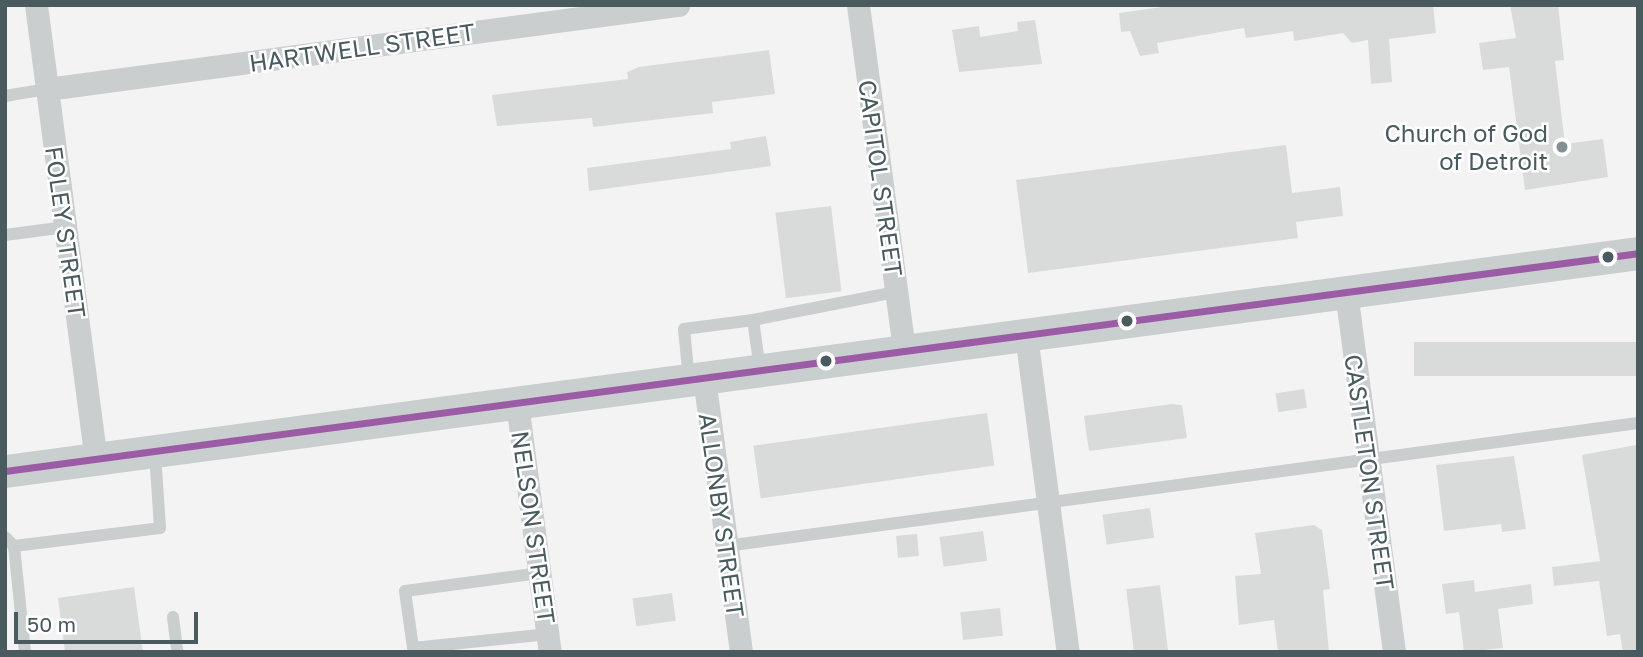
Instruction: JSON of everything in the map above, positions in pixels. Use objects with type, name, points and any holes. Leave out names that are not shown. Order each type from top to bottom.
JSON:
[{"type":"street","name":"FOLEY STREET","points":[[36,5],[96,459]]},
{"type":"street","name":"HARTWELL STREET","points":[[47,89],[678,5]]},
{"type":"street","name":"CAPITOL STREET","points":[[858,5],[904,351]]},
{"type":"street","points":[[5,471],[1638,253]]},
{"type":"street","name":"CASTLETON STREET","points":[[1346,292],[1394,652]]},
{"type":"street","points":[[1026,335],[1068,652]]},
{"type":"street","name":"ALLONBY STREET","points":[[697,379],[741,652]]},
{"type":"street","name":"NELSON STREET","points":[[517,403],[549,643]]},
{"type":"lane","points":[[5,96],[47,89]]},
{"type":"lane","points":[[5,234],[65,227]]},
{"type":"lane","points":[[697,379],[684,329],[753,320],[896,292]]},
{"type":"lane","points":[[753,320],[761,370]]},
{"type":"lane","points":[[726,546],[1048,500],[1638,422]]},
{"type":"lane","points":[[25,652],[10,541],[160,528],[154,451]]},
{"type":"lane","points":[[540,573],[405,591],[413,648],[549,643]]},
{"type":"lane","points":[[173,618],[177,652]]},
{"type":"building","points":[[1176,5],[1433,5],[1436,33],[1389,39],[1392,82],[1371,84],[1368,40],[1352,43],[1343,33],[1294,41],[1293,31],[1246,38],[1244,28],[1157,43],[1159,53],[1140,56],[1130,31],[1121,32],[1119,13]]},
{"type":"building","points":[[1510,5],[1558,5],[1564,60],[1555,61],[1565,144],[1603,139],[1608,177],[1525,190],[1509,67],[1483,70],[1479,43],[1516,38]]},
{"type":"building","points":[[1035,20],[1042,64],[959,72],[952,30],[979,26],[980,37],[1018,31],[1017,22]]},
{"type":"building","points":[[769,50],[775,94],[712,102],[713,113],[593,127],[592,118],[497,126],[492,95],[628,79],[627,72],[639,67]]},
{"type":"building","points":[[766,136],[771,166],[589,191],[587,168],[731,149],[730,142]]},
{"type":"building","points":[[1286,145],[1292,193],[1340,187],[1343,216],[1296,222],[1298,238],[1028,273],[1016,180]]},
{"type":"building","points":[[831,206],[841,291],[786,298],[775,213]]},
{"type":"building","points":[[1414,342],[1638,342],[1638,376],[1414,376]]},
{"type":"building","points":[[1304,389],[1307,408],[1278,412],[1275,394]]},
{"type":"building","points":[[1172,404],[1182,405],[1187,438],[1089,451],[1084,416]]},
{"type":"building","points":[[987,413],[994,465],[761,498],[753,446]]},
{"type":"building","points":[[1636,445],[1638,652],[1623,652],[1620,634],[1607,636],[1599,581],[1554,586],[1552,567],[1600,561],[1582,455]]},
{"type":"building","points":[[1514,456],[1526,529],[1502,532],[1501,524],[1444,531],[1436,465]]},
{"type":"building","points":[[1150,508],[1154,538],[1107,544],[1102,515]]},
{"type":"building","points":[[1314,525],[1322,530],[1330,589],[1323,590],[1329,652],[1278,652],[1274,620],[1239,625],[1235,576],[1261,574],[1255,533]]},
{"type":"building","points":[[983,531],[987,561],[944,567],[939,537]]},
{"type":"building","points":[[917,534],[919,556],[898,558],[896,536]]},
{"type":"building","points":[[1474,580],[1475,592],[1531,584],[1533,604],[1498,609],[1503,648],[1464,652],[1459,612],[1446,614],[1442,584]]},
{"type":"building","points":[[1160,585],[1168,652],[1134,652],[1126,589]]},
{"type":"building","points":[[134,587],[143,652],[65,652],[58,598]]},
{"type":"building","points":[[672,593],[676,621],[636,626],[632,599]]},
{"type":"building","points":[[1000,608],[1003,636],[963,640],[960,612]]},
{"type":"transit line","points":[[5,471],[1638,253]]},
{"type":"place","name":"Church of God of Detroit","points":[[1562,147]]}]
